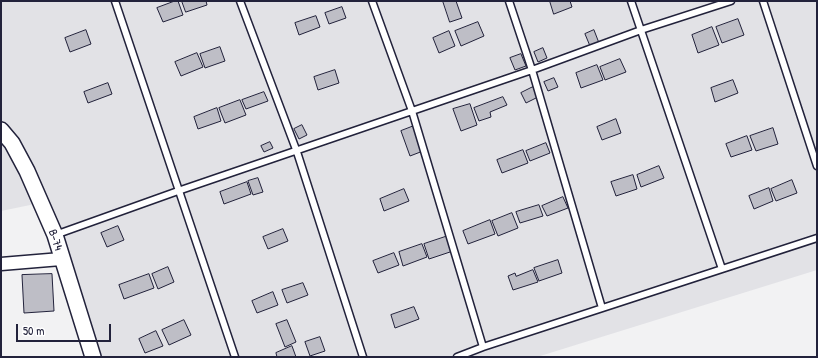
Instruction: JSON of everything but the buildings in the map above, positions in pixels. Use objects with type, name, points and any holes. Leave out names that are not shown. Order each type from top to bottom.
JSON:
[{"type":"street","name":"B-74","points":[[1,130],[12,143],[27,171],[55,235],[61,259],[93,357]]},
{"type":"street","points":[[1,264],[61,259]]},
{"type":"lane","points":[[115,1],[235,357]]},
{"type":"lane","points":[[240,1],[297,152],[363,357]]},
{"type":"lane","points":[[372,1],[412,111],[483,347]]},
{"type":"lane","points":[[509,1],[532,70],[602,308]]},
{"type":"lane","points":[[631,1],[722,269]]},
{"type":"lane","points":[[55,235],[178,191],[297,152],[532,70],[641,30],[731,1]]},
{"type":"lane","points":[[762,1],[817,166]]},
{"type":"lane","points":[[457,357],[483,347],[817,238]]},
{"type":"shaded area","points":[[1,1],[817,1],[817,270],[537,357],[93,357],[40,203],[1,211]]}]
